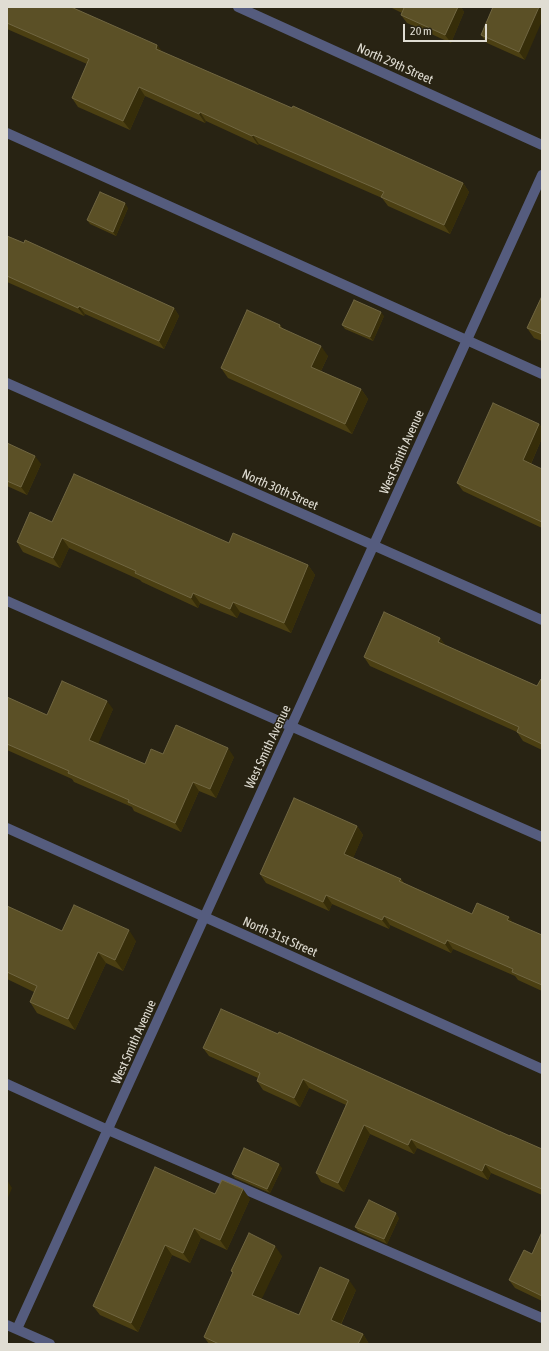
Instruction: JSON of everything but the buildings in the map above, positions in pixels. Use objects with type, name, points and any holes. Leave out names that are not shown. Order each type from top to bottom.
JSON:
[{"type":"street","name":"North 29th Street","points":[[238,7],[542,144]]},
{"type":"street","points":[[7,133],[542,374]]},
{"type":"street","name":"West Smith Avenue","points":[[17,1329],[542,176]]},
{"type":"street","name":"North 30th Street","points":[[7,383],[542,620]]},
{"type":"street","points":[[7,601],[542,837]]},
{"type":"street","name":"North 31st Street","points":[[7,828],[542,1069]]},
{"type":"street","points":[[7,1084],[108,1130],[542,1318]]},
{"type":"street","points":[[7,1325],[50,1344]]}]
